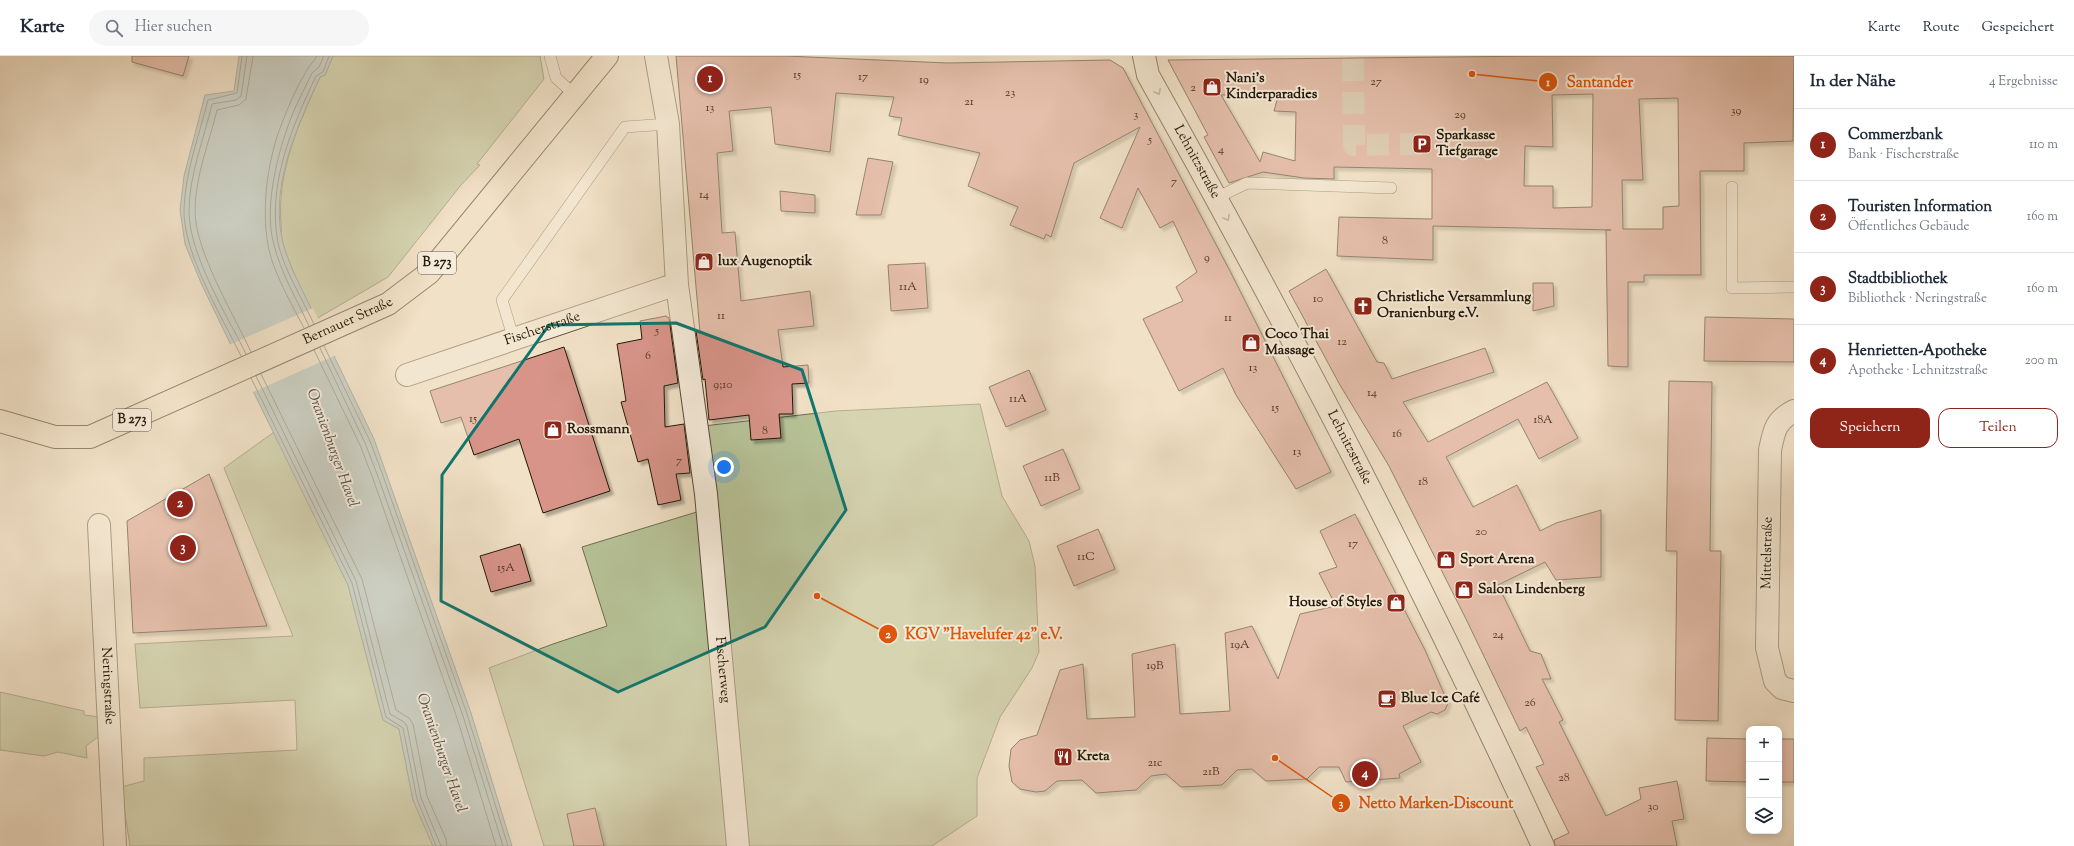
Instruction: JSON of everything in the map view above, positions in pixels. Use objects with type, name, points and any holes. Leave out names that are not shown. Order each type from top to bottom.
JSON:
[{"type":"main road","name":"Bernauer Straße","points":[[0,421],[55,437],[90,438],[388,304],[429,273],[574,94],[607,56]]},
{"type":"street","points":[[656,56],[668,124],[677,285]]},
{"type":"street","name":"Lehnitzstraße","points":[[1144,56],[1148,75],[1305,361],[1441,628],[1543,846]]},
{"type":"street","name":"Fischerstraße","points":[[407,375],[677,285]]},
{"type":"street","name":"Fischerweg","points":[[677,285],[706,494],[738,846]]},
{"type":"street","name":"Mittelstraße","points":[[1794,410],[1783,417],[1777,426],[1770,450],[1767,648],[1775,681],[1782,688],[1794,691]]},
{"type":"street","name":"Neringstraße","points":[[99,525],[115,846]]},
{"type":"lane","points":[[550,56],[556,78],[574,94]]},
{"type":"lane","points":[[514,340],[502,300],[625,127],[668,124]]},
{"type":"lane","points":[[1216,198],[1248,183],[1391,188]]},
{"type":"lane","points":[[1732,188],[1732,288],[1794,287]]},
{"type":"highlighted area","points":[[676,323],[802,370],[846,510],[765,627],[618,692],[441,601],[442,475],[549,325]]},
{"type":"green space","points":[[333,56],[540,56],[544,79],[477,164],[480,165],[461,185],[388,277],[316,319],[302,292],[283,244],[281,233],[282,185],[291,148],[304,112],[320,77],[325,75]]},
{"type":"green space","points":[[980,404],[1002,496],[1029,541],[1035,566],[1039,652],[1032,668],[1000,717],[977,778],[977,816],[932,846],[544,846],[489,668],[607,626],[582,547],[713,507],[703,426],[836,411]]},
{"type":"green space","points":[[274,432],[348,585],[383,720],[399,729],[413,800],[433,846],[130,846],[121,787],[144,781],[144,758],[297,750],[295,700],[140,708],[135,644],[293,636],[224,468]]},
{"type":"green space","points":[[0,692],[84,711],[84,715],[100,717],[102,734],[86,746],[87,758],[58,752],[44,756],[0,750]]},
{"type":"water","name":"Oranienburger Havel","points":[[239,56],[333,56],[325,75],[320,77],[294,136],[282,179],[280,222],[283,243],[293,271],[374,439],[471,713],[512,846],[433,846],[413,800],[399,729],[383,720],[348,585],[201,283],[185,244],[180,210],[184,176],[205,95],[234,91]]},
{"type":"pier","points":[[313,308],[336,355],[251,393],[229,345]]},
{"type":"building","points":[[132,56],[189,56],[183,76],[132,62]]},
{"type":"building","points":[[676,56],[785,56],[948,63],[1110,60],[1123,68],[1230,271],[1331,472],[1296,489],[1236,395],[1223,368],[1179,391],[1143,319],[1183,301],[1176,287],[1197,272],[1173,221],[1160,228],[1138,188],[1122,228],[1100,218],[1140,127],[1074,163],[1051,237],[1046,234],[1044,239],[1010,225],[1018,207],[968,186],[980,153],[898,135],[902,118],[889,116],[894,97],[836,93],[830,152],[775,144],[771,107],[729,111],[733,151],[717,153],[722,233],[735,232],[741,301],[810,291],[814,326],[778,330],[783,367],[808,365],[809,383],[792,384],[793,414],[779,414],[781,438],[751,440],[749,415],[709,420],[705,379],[703,380],[696,331],[700,333]]},
{"type":"building","points":[[1544,56],[1794,56],[1793,141],[1744,143],[1744,171],[1700,171],[1701,275],[1644,275],[1644,282],[1628,282],[1628,367],[1608,366],[1606,230],[1611,230],[1433,226],[1433,260],[1337,256],[1339,217],[1432,219],[1432,169],[1334,167],[1334,179],[1304,178],[1263,172],[1229,183],[1204,137],[1208,135],[1168,60]],"holes":[[[1279,93],[1274,111],[1296,112],[1295,161],[1263,152],[1260,162],[1221,95]],[[1593,94],[1592,207],[1553,208],[1553,186],[1524,186],[1525,146],[1553,147],[1552,95]],[[1678,98],[1679,206],[1663,207],[1663,229],[1623,229],[1622,180],[1643,180],[1639,99]]]},
{"type":"building","points":[[868,158],[893,162],[881,215],[856,215]]},
{"type":"building","points":[[780,191],[815,195],[815,213],[781,211]]},
{"type":"building","points":[[925,263],[928,308],[891,311],[888,265]]},
{"type":"building","points":[[1326,269],[1377,362],[1384,363],[1392,379],[1485,348],[1494,372],[1403,402],[1428,442],[1547,382],[1578,438],[1539,459],[1518,419],[1446,457],[1473,507],[1517,485],[1540,531],[1556,523],[1601,510],[1601,577],[1556,580],[1545,562],[1498,585],[1530,651],[1541,654],[1551,679],[1542,679],[1563,720],[1559,722],[1606,816],[1641,799],[1639,788],[1677,781],[1684,819],[1672,821],[1677,846],[1555,846],[1554,840],[1569,833],[1536,767],[1544,764],[1526,727],[1520,731],[1465,617],[1389,466],[1340,385],[1289,291]]},
{"type":"building","points":[[1533,283],[1553,283],[1554,306],[1533,311]]},
{"type":"building","points":[[666,316],[669,318],[678,383],[664,386],[665,427],[684,424],[690,473],[676,474],[681,500],[658,505],[648,459],[638,462],[621,402],[626,401],[617,344],[642,339],[640,321]]},
{"type":"building","points":[[1705,317],[1794,319],[1794,362],[1704,361]]},
{"type":"building","name":"Rossmann","points":[[564,347],[610,491],[543,513],[519,439],[474,455],[461,417],[441,423],[430,391]]},
{"type":"building","points":[[1029,370],[1046,410],[1006,427],[989,387]]},
{"type":"building","points":[[1669,381],[1712,382],[1710,551],[1721,551],[1718,721],[1675,720],[1677,551],[1666,551]]},
{"type":"building","points":[[1063,449],[1080,489],[1041,506],[1023,466]]},
{"type":"building","points":[[209,474],[267,626],[133,633],[127,521]]},
{"type":"building","points":[[1355,514],[1425,650],[1448,703],[1445,710],[1437,714],[1431,712],[1403,726],[1421,762],[1399,774],[1400,778],[1346,782],[1339,767],[1319,767],[1307,779],[1266,781],[1252,769],[1237,770],[1222,785],[1181,787],[1166,774],[1151,776],[1136,790],[1096,793],[1082,780],[1057,781],[1045,791],[1036,792],[1020,789],[1012,782],[1009,766],[1011,749],[1020,740],[1037,735],[1060,670],[1083,664],[1087,719],[1135,717],[1132,654],[1175,644],[1180,714],[1230,711],[1225,633],[1252,626],[1278,679],[1300,614],[1336,606],[1319,573],[1337,567],[1320,531]]},
{"type":"building","points":[[1098,529],[1115,569],[1074,586],[1057,546]]},
{"type":"building","points":[[520,544],[531,581],[491,592],[480,556]]},
{"type":"building","points":[[1707,738],[1746,739],[1746,782],[1706,781]]},
{"type":"building","points":[[1782,739],[1794,739],[1794,782],[1782,782]]},
{"type":"building","points":[[595,808],[604,846],[574,846],[567,814]]},
{"type":"tunnel","points":[[1353,59],[1354,145],[1422,144]]},
{"type":"place","name":"Santander","points":[[1472,74]]},
{"type":"place","name":"Commerzbank","points":[[710,79]]},
{"type":"place","name":"Nani's Kinderparadies","points":[[1212,87]]},
{"type":"place","name":"Sparkasse Tiefgarage","points":[[1422,144]]},
{"type":"place","name":"lux Augenoptik","points":[[704,262]]},
{"type":"place","name":"Christliche Versammlung Oranienburg e.V.","points":[[1363,306]]},
{"type":"place","name":"Coco Thai Massage","points":[[1251,343]]},
{"type":"place","name":"Rossmann","points":[[553,430]]},
{"type":"place","name":"Touristen Information","points":[[180,504]]},
{"type":"place","name":"Stadtbibliothek","points":[[183,548]]},
{"type":"place","name":"Sport Arena","points":[[1446,560]]},
{"type":"place","name":"Salon Lindenberg","points":[[1464,590]]},
{"type":"place","name":"KGV \"Havelufer 42\" e.V.","points":[[817,596]]},
{"type":"place","name":"House of Styles","points":[[1396,603]]},
{"type":"place","name":"Blue Ice Café","points":[[1387,699]]},
{"type":"place","name":"Kreta","points":[[1063,757]]},
{"type":"place","name":"Netto Marken-Discount","points":[[1275,758]]},
{"type":"place","name":"Henrietten-Apotheke","points":[[1365,774]]}]
